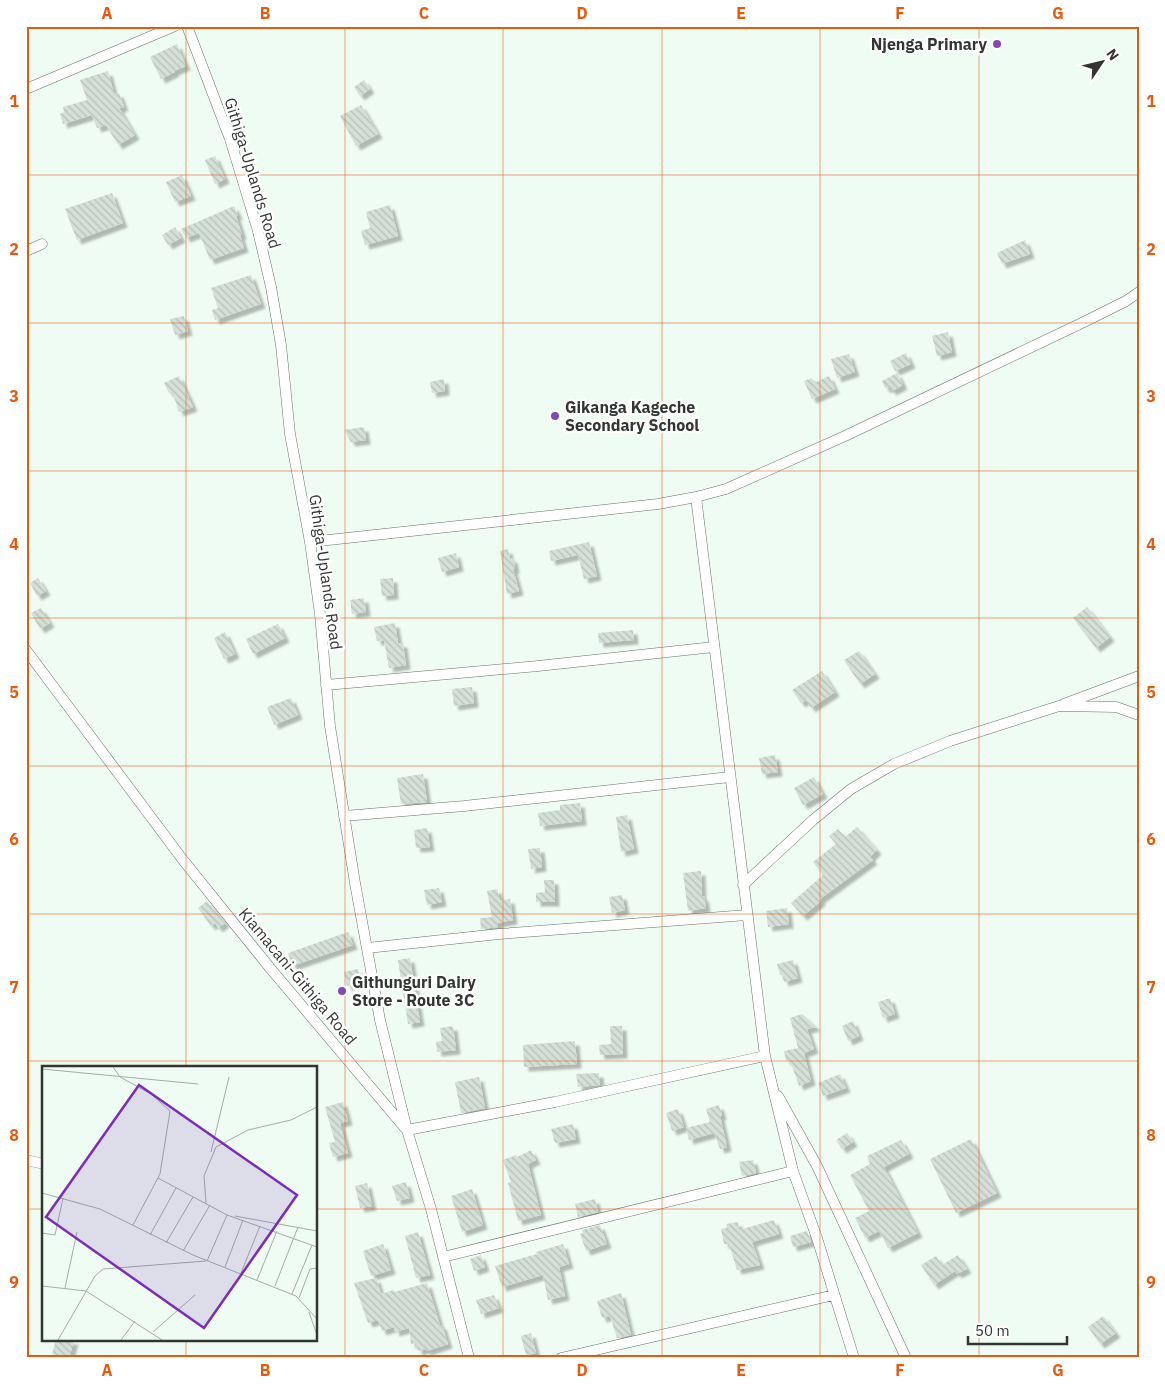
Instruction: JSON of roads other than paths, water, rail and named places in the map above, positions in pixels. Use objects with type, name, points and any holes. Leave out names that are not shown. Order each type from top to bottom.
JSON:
[{"type":"street","points":[[26,89],[175,26]]},
{"type":"street","name":"Githiga-Uplands Road","points":[[187,26],[230,139],[258,231],[271,287],[281,345],[290,434],[310,542],[320,614],[330,726],[344,816],[380,1020],[407,1130]]},
{"type":"street","points":[[26,251],[42,244]]},
{"type":"street","points":[[310,542],[648,505],[696,497],[726,489],[845,436],[1094,317],[1126,301],[1139,292]]},
{"type":"street","points":[[696,497],[764,1056],[793,1170],[854,1358]]},
{"type":"street","points":[[326,685],[538,666],[714,647]]},
{"type":"street","name":"Kiamacani-Githiga Road","points":[[26,650],[183,860],[270,968],[407,1130],[431,1209],[469,1358]]},
{"type":"street","points":[[743,885],[813,820],[851,789],[894,764],[950,741],[1059,706],[1139,676]]},
{"type":"street","points":[[1059,706],[1116,707],[1139,715]]},
{"type":"street","points":[[344,816],[464,806],[730,777]]},
{"type":"street","points":[[367,948],[498,934],[747,915]]},
{"type":"street","points":[[407,1130],[554,1102],[764,1056]]},
{"type":"street","points":[[772,1086],[817,1166],[906,1358]]},
{"type":"street","points":[[26,1160],[42,1164]]},
{"type":"street","points":[[443,1257],[793,1170]]},
{"type":"street","points":[[561,1358],[834,1295]]},
{"type":"place","name":"Njenga Primary","points":[[997,44]]},
{"type":"place","name":"Gikanga Kageche Secondary School","points":[[555,416]]},
{"type":"place","name":"Githunguri Dairy Store - Route 3C","points":[[342,991]]}]
